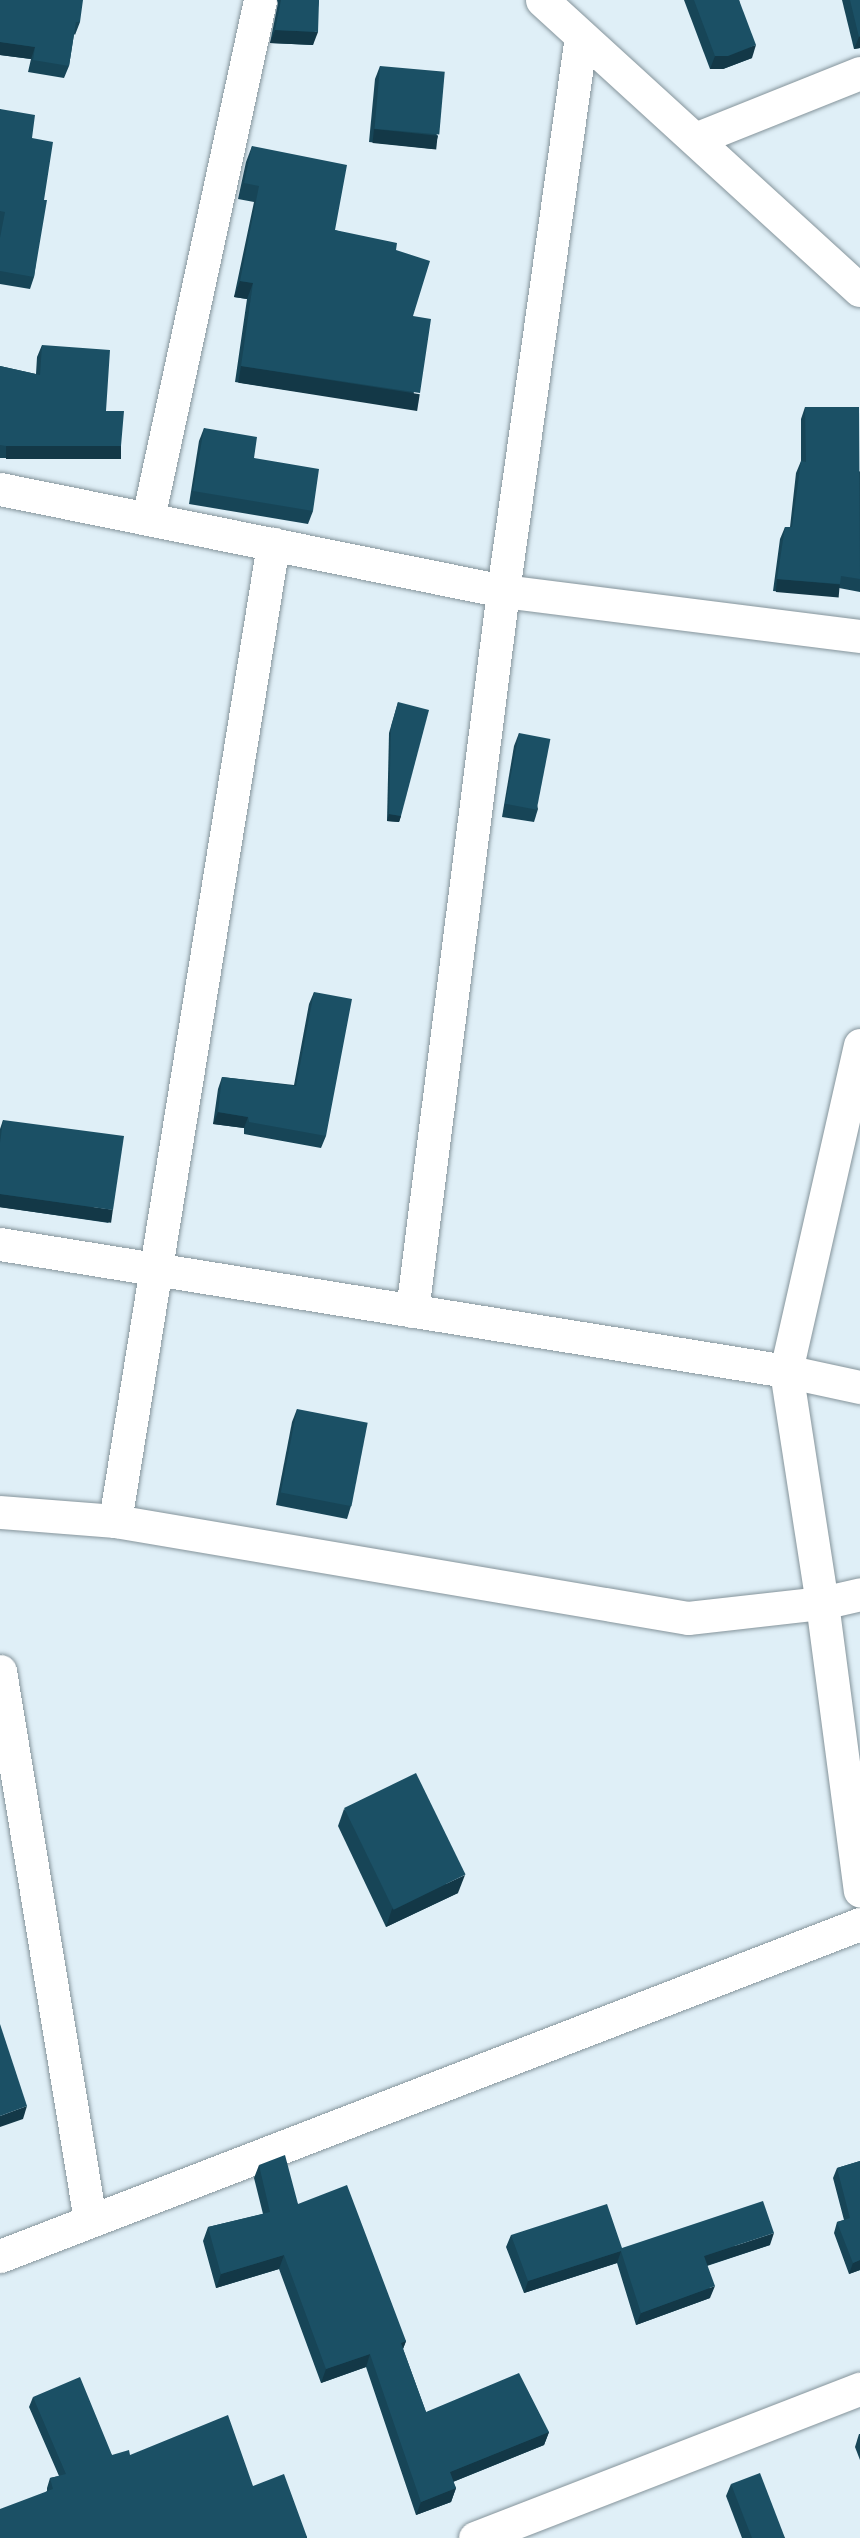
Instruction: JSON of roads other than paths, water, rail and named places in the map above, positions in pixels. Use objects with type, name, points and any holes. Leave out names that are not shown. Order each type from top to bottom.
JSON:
[{"type":"street","points":[[148,518],[260,0]]},
{"type":"street","points":[[542,0],[860,290]]},
{"type":"street","points":[[412,1311],[503,591],[581,36]]},
{"type":"street","points":[[695,139],[860,74]]},
{"type":"street","points":[[0,489],[503,591],[860,636]]},
{"type":"street","points":[[115,1521],[273,544]]},
{"type":"street","points":[[860,1045],[786,1371],[822,1603],[860,1891]]},
{"type":"street","points":[[0,1244],[786,1371],[860,1388]]},
{"type":"street","points":[[0,1512],[115,1521],[688,1618],[822,1603],[860,1594]]},
{"type":"street","points":[[0,1671],[8,1828],[90,2220]]},
{"type":"street","points":[[0,2256],[860,1924]]},
{"type":"street","points":[[475,2538],[860,2389]]}]
